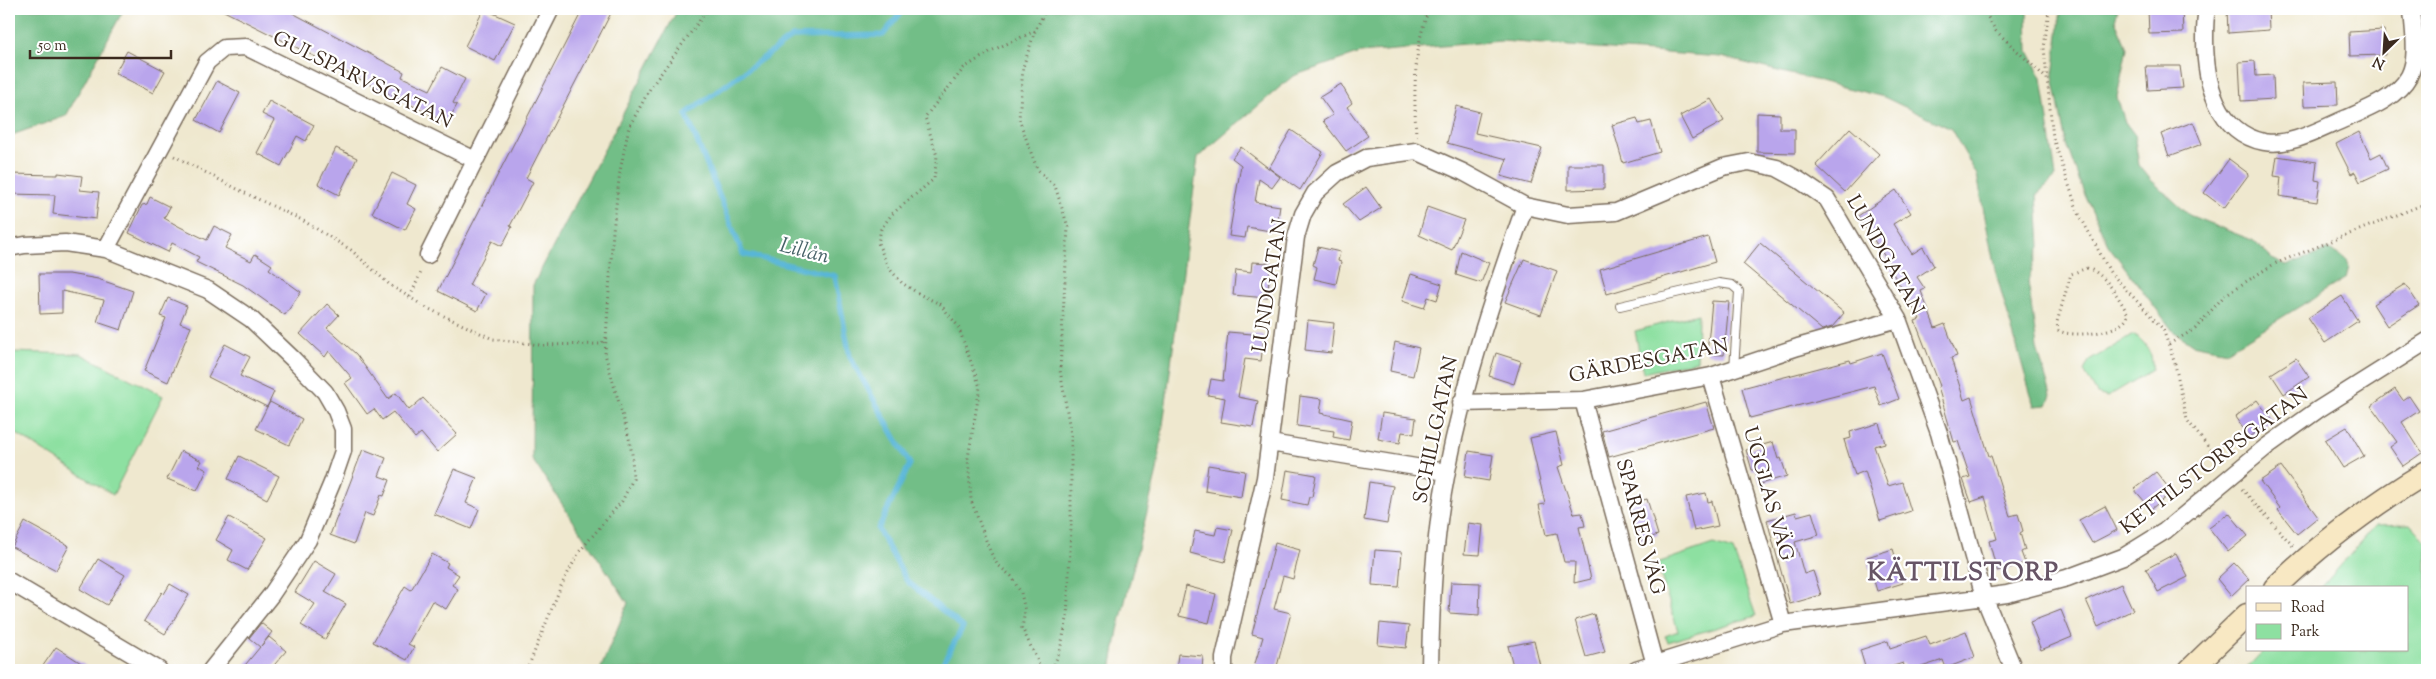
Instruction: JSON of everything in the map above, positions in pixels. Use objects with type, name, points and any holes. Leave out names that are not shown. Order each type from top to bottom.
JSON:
[{"type":"street","points":[[428,255],[551,9]]},
{"type":"street","points":[[2207,9],[2205,61],[2211,92],[2222,114],[2239,131],[2264,142],[2290,141],[2360,113],[2395,93],[2409,76],[2414,52],[2412,9]]},
{"type":"street","name":"GULSPARVSGATAN","points":[[106,249],[207,62],[224,48],[246,47],[475,160]]},
{"type":"street","name":"LUNDGATAN","points":[[1224,670],[1224,658],[1265,478],[1296,237],[1303,214],[1315,193],[1337,173],[1366,158],[1416,151],[1463,172],[1525,206],[1568,215],[1616,212],[1723,167],[1749,162],[1777,168],[1827,199],[1898,319],[1939,433],[1984,597],[2014,670]]},
{"type":"street","name":"SCHILLGATAN","points":[[1430,670],[1436,541],[1446,472],[1461,403],[1488,308],[1525,206]]},
{"type":"street","points":[[9,248],[25,245],[65,243],[106,249],[208,290],[251,319],[325,392],[336,411],[343,429],[342,451],[332,483],[308,540],[272,595],[211,670]]},
{"type":"street","name":"GÄRDESGATAN","points":[[1461,403],[1583,400],[1711,376],[1798,347],[1898,319]]},
{"type":"street","name":"KETTILSTORPSGATAN","points":[[1636,670],[1783,624],[2008,594],[2067,578],[2123,556],[2165,531],[2230,475],[2318,409],[2427,341]]},
{"type":"street","name":"UGGLAS VÄG","points":[[1711,376],[1783,624]]},
{"type":"street","name":"SPARRES VÄG","points":[[1583,400],[1655,665]]},
{"type":"street","points":[[1270,443],[1446,472]]},
{"type":"street","points":[[2277,586],[2304,560],[2347,524],[2427,472]]},
{"type":"street","points":[[9,580],[159,670]]},
{"type":"street","points":[[2190,670],[2246,616]]},
{"type":"lane","points":[[1620,306],[1719,283],[1732,285],[1739,291],[1734,369]]},
{"type":"path","points":[[526,670],[561,586],[580,552],[622,501],[633,479],[629,438],[605,354],[614,222],[620,171],[629,126],[651,87],[708,9]]},
{"type":"path","points":[[1046,9],[1034,31],[1023,67],[1019,119],[1037,169],[1055,186],[1068,227],[1060,370],[1071,435],[1071,528],[1067,619],[1060,650],[1052,670]]},
{"type":"path","points":[[1416,151],[1415,70],[1418,44],[1429,9]]},
{"type":"path","points":[[1983,9],[1996,31],[2046,77]]},
{"type":"path","points":[[2049,9],[2044,48],[2053,138],[2078,212],[2110,272],[2163,329],[2175,364],[2187,420],[2230,475],[2304,560]]},
{"type":"path","points":[[1034,31],[993,50],[964,68],[925,117],[936,156],[934,180],[892,214],[881,229],[878,243],[888,267],[902,283],[940,304],[958,326],[980,387],[968,458],[971,500],[990,551],[997,564],[1011,576],[1021,592],[1025,611],[1022,628],[1042,670]]},
{"type":"path","points":[[160,149],[302,220],[351,250],[390,285],[427,308],[493,339],[540,345],[601,344],[607,337]]},
{"type":"path","points":[[2168,344],[2195,329],[2225,295],[2274,264],[2427,203]]},
{"type":"path","points":[[410,297],[428,255]]},
{"type":"path","points":[[2087,268],[2100,274],[2125,309],[2128,319],[2124,324],[2114,328],[2094,332],[2064,334],[2058,330],[2057,322],[2071,274],[2079,270],[2087,268]]},
{"type":"green space","points":[[9,9],[124,9],[66,116],[9,136]]},
{"type":"green space","points":[[678,9],[2027,9],[2028,51],[2042,78],[2056,177],[2037,194],[2040,247],[2028,281],[2037,348],[2051,395],[2047,405],[2034,406],[1995,270],[1977,175],[1951,129],[1884,97],[1721,57],[1501,41],[1360,53],[1293,76],[1198,157],[1157,471],[1118,630],[1111,670],[600,670],[628,603],[532,459],[533,285]]},
{"type":"green space","points":[[2061,9],[2118,9],[2115,20],[2127,48],[2117,97],[2125,122],[2134,134],[2139,165],[2151,180],[2189,215],[2254,241],[2272,259],[2286,265],[2330,250],[2347,260],[2349,267],[2346,278],[2227,351],[2192,344],[2173,331],[2108,245],[2084,193],[2066,144],[2053,76]]},
{"type":"green space","points":[[1698,314],[1697,361],[1643,373],[1635,331]]},
{"type":"green space","points":[[2133,335],[2142,341],[2148,350],[2152,360],[2152,370],[2107,397],[2097,394],[2084,371],[2089,361]]},
{"type":"green space","points":[[9,352],[81,354],[163,396],[113,495],[9,429]]},
{"type":"green space","points":[[2410,524],[2427,543],[2427,670],[2245,670],[2262,652],[2408,652],[2408,586],[2323,586],[2376,525]]},
{"type":"green space","points":[[1713,544],[1733,550],[1756,616],[1668,642],[1665,636],[1678,631],[1657,563]]},
{"type":"building","points":[[220,9],[285,9],[404,72],[402,77],[430,90],[442,67],[465,79],[453,103],[457,105],[447,123]]},
{"type":"building","points":[[484,9],[515,23],[495,61],[465,46]]},
{"type":"building","points":[[583,9],[601,9],[611,13],[526,178],[533,182],[510,226],[512,227],[502,246],[492,241],[469,285],[486,294],[477,311],[438,291]]},
{"type":"building","points":[[2148,9],[2182,9],[2183,33],[2149,34]]},
{"type":"building","points":[[2227,9],[2268,9],[2269,30],[2228,33]]},
{"type":"building","points":[[2384,30],[2385,55],[2350,56],[2349,32]]},
{"type":"building","points":[[127,51],[165,71],[153,93],[115,73]]},
{"type":"building","points":[[2255,61],[2256,76],[2273,75],[2274,99],[2241,101],[2239,62]]},
{"type":"building","points":[[2146,66],[2180,66],[2183,88],[2148,90]]},
{"type":"building","points":[[217,81],[240,93],[219,133],[196,120]]},
{"type":"building","points":[[2337,82],[2338,105],[2304,106],[2303,83]]},
{"type":"building","points":[[1341,84],[1352,103],[1347,107],[1368,136],[1346,151],[1323,121],[1333,115],[1320,97]]},
{"type":"building","points":[[1711,99],[1724,121],[1692,139],[1680,116]]},
{"type":"building","points":[[269,101],[314,125],[306,141],[297,136],[281,166],[257,153],[274,120],[262,114]]},
{"type":"building","points":[[1456,106],[1480,112],[1475,133],[1542,148],[1531,184],[1501,176],[1507,159],[1447,143]]},
{"type":"building","points":[[1757,113],[1780,114],[1780,129],[1795,129],[1795,153],[1757,152]]},
{"type":"building","points":[[1637,118],[1639,124],[1651,121],[1660,152],[1623,163],[1612,125]]},
{"type":"building","points":[[2193,122],[2202,144],[2169,156],[2161,134]]},
{"type":"building","points":[[1850,128],[1879,154],[1845,192],[1816,165]]},
{"type":"building","points":[[1291,130],[1323,152],[1300,190],[1269,168]]},
{"type":"building","points":[[2359,132],[2371,158],[2381,153],[2388,169],[2360,182],[2355,172],[2351,174],[2336,144]]},
{"type":"building","points":[[1241,147],[1280,177],[1272,188],[1259,179],[1255,202],[1280,206],[1276,232],[1247,227],[1245,238],[1229,236],[1241,165],[1232,158]]},
{"type":"building","points":[[336,148],[357,158],[339,195],[318,184]]},
{"type":"building","points":[[2277,156],[2317,162],[2315,180],[2320,181],[2317,202],[2279,196],[2281,177],[2274,176]]},
{"type":"building","points":[[2229,159],[2249,174],[2224,208],[2204,193]]},
{"type":"building","points":[[1568,165],[1604,165],[1604,189],[1568,190]]},
{"type":"building","points":[[58,173],[82,176],[80,190],[99,192],[96,219],[53,214],[55,195],[9,194],[9,174],[58,175]]},
{"type":"building","points":[[392,173],[416,185],[407,204],[416,209],[405,230],[372,213]]},
{"type":"building","points":[[1366,187],[1381,208],[1359,222],[1343,204]]},
{"type":"building","points":[[1896,190],[1911,213],[1893,224],[1912,254],[1923,247],[1934,266],[1917,277],[1925,289],[1921,291],[1935,328],[1945,324],[1957,356],[1951,358],[1964,400],[1971,397],[2010,516],[2018,514],[2023,531],[2020,533],[2025,550],[2021,552],[2025,563],[1997,571],[1989,541],[1997,539],[1985,497],[1971,502],[1963,479],[1970,477],[1958,441],[1954,442],[1938,387],[1940,386],[1915,321],[1920,319],[1889,267],[1891,266],[1858,216]]},
{"type":"building","points":[[150,197],[170,207],[164,218],[180,227],[207,240],[214,226],[232,235],[225,248],[251,261],[255,254],[272,265],[269,269],[301,292],[285,315],[243,285],[196,262],[199,257],[172,243],[168,252],[129,233],[142,205],[147,204]]},
{"type":"building","points":[[1427,207],[1464,220],[1452,250],[1419,235]]},
{"type":"building","points":[[1708,237],[1715,262],[1607,294],[1600,269]]},
{"type":"building","points":[[1760,243],[1844,313],[1832,327],[1822,330],[1743,264]]},
{"type":"building","points":[[1318,247],[1340,252],[1338,261],[1341,262],[1336,284],[1314,279],[1317,267],[1313,265]]},
{"type":"building","points":[[1461,251],[1489,263],[1481,283],[1456,275]]},
{"type":"building","points":[[1524,259],[1557,271],[1541,315],[1505,302]]},
{"type":"building","points":[[1252,262],[1271,263],[1267,298],[1233,295],[1236,270],[1251,272]]},
{"type":"building","points":[[39,274],[69,274],[98,279],[133,291],[121,330],[97,322],[104,300],[62,291],[62,313],[40,314]]},
{"type":"building","points":[[1411,274],[1442,284],[1437,300],[1428,297],[1424,308],[1402,301]]},
{"type":"building","points":[[2405,284],[2419,305],[2387,326],[2373,304]]},
{"type":"building","points":[[2342,296],[2358,321],[2325,343],[2308,318]]},
{"type":"building","points":[[168,298],[187,306],[180,323],[191,327],[168,382],[144,371],[166,318],[160,316]]},
{"type":"building","points":[[1712,301],[1729,302],[1724,355],[1707,354]]},
{"type":"building","points":[[327,304],[339,315],[327,328],[356,354],[388,399],[396,393],[409,410],[423,398],[457,434],[437,452],[421,433],[415,438],[393,412],[382,420],[374,409],[367,414],[345,383],[352,378],[329,351],[325,357],[300,334]]},
{"type":"building","points":[[1308,320],[1334,323],[1331,353],[1305,350]]},
{"type":"building","points":[[1228,332],[1264,335],[1261,361],[1245,359],[1238,397],[1258,401],[1253,427],[1221,422],[1225,398],[1208,395],[1211,379],[1223,381]]},
{"type":"building","points":[[1395,342],[1419,348],[1413,376],[1390,371]]},
{"type":"building","points":[[225,344],[250,357],[240,376],[274,392],[267,407],[208,377]]},
{"type":"building","points":[[1496,353],[1521,361],[1514,384],[1489,376]]},
{"type":"building","points":[[1882,353],[1899,399],[1881,406],[1874,386],[1750,418],[1742,388],[1850,360],[1851,363]]},
{"type":"building","points":[[2296,358],[2309,377],[2284,394],[2271,374]]},
{"type":"building","points":[[2395,389],[2403,400],[2409,396],[2419,411],[2402,422],[2422,453],[2403,466],[2390,447],[2397,442],[2371,406]]},
{"type":"building","points":[[1300,396],[1322,399],[1320,413],[1352,420],[1349,440],[1333,437],[1334,431],[1297,426]]},
{"type":"building","points":[[2257,400],[2272,420],[2249,437],[2235,417]]},
{"type":"building","points":[[270,402],[302,419],[289,445],[256,429]]},
{"type":"building","points":[[1706,402],[1714,428],[1609,457],[1602,431]]},
{"type":"building","points":[[1382,413],[1416,418],[1414,434],[1402,432],[1400,443],[1378,439]]},
{"type":"building","points":[[1879,423],[1885,443],[1874,446],[1888,486],[1902,482],[1911,511],[1880,521],[1865,471],[1855,475],[1844,440],[1851,438],[1850,432]]},
{"type":"building","points":[[2347,427],[2364,456],[2343,468],[2325,440]]},
{"type":"building","points":[[1556,432],[1564,465],[1558,467],[1574,514],[1582,513],[1585,526],[1579,527],[1591,579],[1574,583],[1575,562],[1564,562],[1557,533],[1546,535],[1539,505],[1545,504],[1530,438]]},
{"type":"building","points":[[1773,442],[1778,459],[1781,458],[1787,476],[1760,484],[1756,469],[1752,470],[1746,450]]},
{"type":"building","points":[[363,449],[386,458],[379,476],[390,480],[384,496],[381,495],[373,516],[365,513],[354,544],[330,535]]},
{"type":"building","points":[[181,451],[202,461],[199,466],[207,470],[197,491],[167,479]]},
{"type":"building","points":[[1469,451],[1493,455],[1489,481],[1465,477]]},
{"type":"building","points":[[239,456],[279,476],[267,499],[228,479]]},
{"type":"building","points":[[1208,465],[1245,471],[1241,497],[1205,491]]},
{"type":"building","points":[[2281,467],[2318,517],[2297,534],[2278,510],[2280,508],[2260,481]]},
{"type":"building","points":[[454,469],[477,478],[466,503],[479,509],[471,529],[434,514]]},
{"type":"building","points":[[1287,470],[1316,475],[1312,497],[1309,497],[1307,505],[1282,500]]},
{"type":"building","points":[[2156,472],[2172,492],[2151,509],[2134,489]]},
{"type":"building","points":[[1369,482],[1393,486],[1387,524],[1364,520]]},
{"type":"building","points":[[1706,493],[1708,502],[1712,501],[1718,526],[1694,531],[1686,497]]},
{"type":"building","points":[[1647,499],[1658,535],[1639,541],[1628,504]]},
{"type":"building","points":[[2105,506],[2117,530],[2092,543],[2079,520]]},
{"type":"building","points":[[1796,512],[1797,516],[1812,512],[1819,535],[1795,542],[1804,574],[1813,571],[1821,595],[1790,604],[1767,520]]},
{"type":"building","points":[[2229,513],[2248,536],[2228,552],[2209,528]]},
{"type":"building","points":[[229,517],[267,538],[247,570],[228,560],[233,550],[216,540]]},
{"type":"building","points":[[25,522],[69,546],[56,570],[12,547]]},
{"type":"building","points":[[1468,523],[1483,525],[1480,555],[1464,554]]},
{"type":"building","points":[[1217,527],[1233,530],[1225,562],[1190,553],[1195,531],[1215,535]]},
{"type":"building","points":[[1275,543],[1300,550],[1293,579],[1283,576],[1274,609],[1291,613],[1276,670],[1253,670],[1263,637],[1252,634]]},
{"type":"building","points":[[1893,549],[1903,583],[1877,591],[1867,557]]},
{"type":"building","points":[[1375,550],[1402,552],[1399,587],[1372,585]]},
{"type":"building","points":[[2176,553],[2188,577],[2158,592],[2146,569]]},
{"type":"building","points":[[432,554],[448,563],[446,567],[459,575],[452,585],[458,589],[446,609],[432,601],[408,644],[414,647],[407,660],[373,642],[405,586],[411,590]]},
{"type":"building","points":[[98,559],[125,575],[107,605],[80,589]]},
{"type":"building","points":[[314,561],[336,574],[325,592],[346,604],[325,639],[301,625],[315,604],[295,592]]},
{"type":"building","points":[[2234,563],[2249,579],[2231,596],[2217,579]]},
{"type":"building","points":[[1451,582],[1480,583],[1479,615],[1449,613]]},
{"type":"building","points":[[170,584],[189,595],[165,634],[144,621],[162,592],[164,594]]},
{"type":"building","points":[[2121,584],[2133,610],[2098,627],[2086,600]]},
{"type":"building","points":[[1186,586],[1216,594],[1209,623],[1179,616]]},
{"type":"building","points":[[2061,610],[2072,637],[2041,650],[2030,622]]},
{"type":"building","points":[[1594,614],[1605,652],[1586,657],[1575,620]]},
{"type":"building","points":[[261,623],[272,632],[261,646],[269,637],[286,651],[270,670],[241,670],[260,647],[249,638]]},
{"type":"building","points":[[1380,623],[1409,626],[1406,648],[1378,645]]},
{"type":"building","points":[[1966,631],[1975,657],[1946,668],[1943,660],[1912,670],[1906,670],[1903,663],[1881,670],[1866,670],[1860,650],[1888,641],[1890,648],[1926,636],[1930,645]]},
{"type":"building","points":[[1534,641],[1541,670],[1514,670],[1508,646]]},
{"type":"building","points":[[56,647],[92,670],[40,670]]},
{"type":"building","points":[[1178,654],[1203,656],[1202,670],[1176,670]]},
{"type":"waterway","name":"Lillån","points":[[904,9],[883,35],[792,37],[686,114],[743,254],[835,276],[850,357],[910,464],[878,529],[907,581],[963,627],[939,670]]},
{"type":"district","name":"KÄTTILSTORP","points":[[1963,574]]}]
